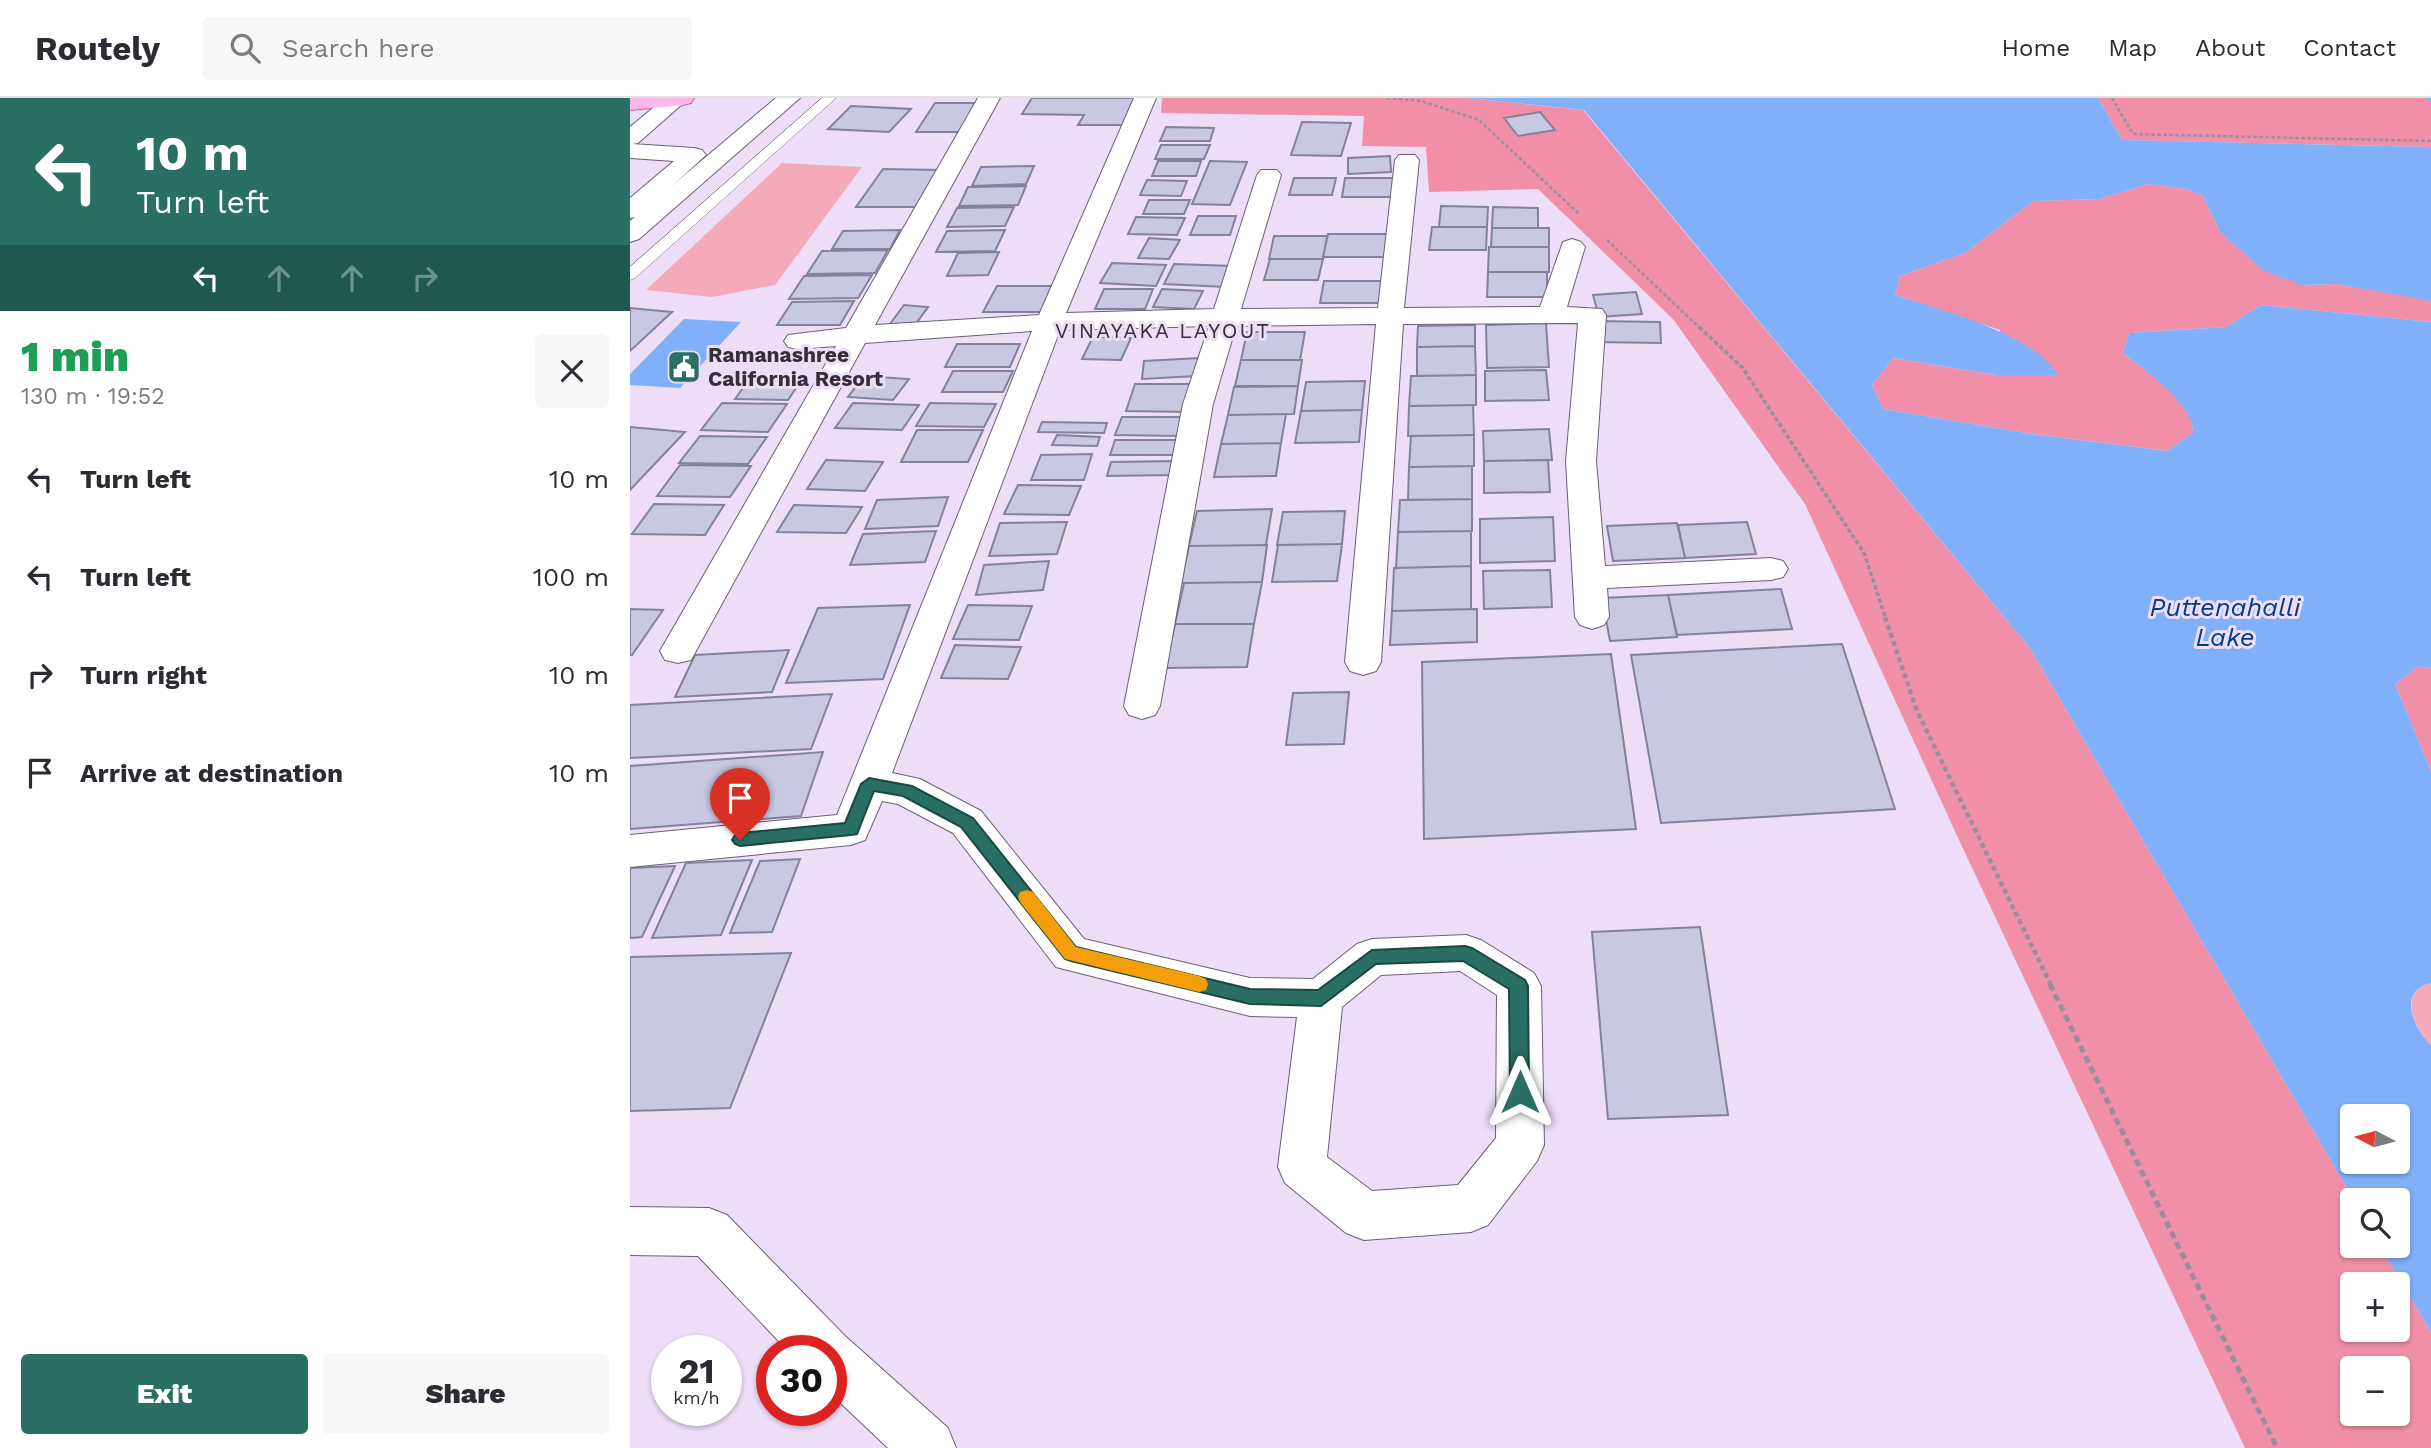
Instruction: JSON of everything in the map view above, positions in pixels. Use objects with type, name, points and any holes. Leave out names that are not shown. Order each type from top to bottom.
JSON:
[{"type":"main road","points":[[640,102],[683,98]]},
{"type":"street","points":[[630,234],[789,98]]},
{"type":"street","points":[[678,651],[989,98]]},
{"type":"street","points":[[630,851],[851,829],[1049,322],[1145,98]]},
{"type":"street","points":[[630,136],[677,99]]},
{"type":"street","points":[[630,136],[640,102]]},
{"type":"street","points":[[630,136],[694,155],[630,211]]},
{"type":"street","points":[[1363,662],[1390,317],[1407,160]]},
{"type":"street","points":[[1142,706],[1198,404],[1269,174]]},
{"type":"street","points":[[1551,316],[1572,247]]},
{"type":"street","points":[[798,341],[856,334],[1049,322],[1592,315],[1581,461],[1592,617]]},
{"type":"street","points":[[1590,578],[1770,569]]},
{"type":"street","points":[[869,784],[906,790],[967,822],[1071,954],[1250,997],[1321,998],[1372,957],[1465,953],[1518,986],[1520,1145],[1471,1208],[1364,1216],[1302,1167],[1321,998]]},
{"type":"street","points":[[630,1231],[709,1232],[809,1335]]},
{"type":"street","points":[[847,1372],[928,1448]]},
{"type":"lane","points":[[630,275],[830,98]]},
{"type":"path","points":[[1387,98],[1421,101],[1479,120],[1588,222]]},
{"type":"path","points":[[2112,98],[2133,134],[2431,141]]},
{"type":"path","points":[[1597,231],[1742,368],[1864,553],[1917,711],[2277,1448]]},
{"type":"shaded area","points":[[1162,98],[1467,98],[1583,110],[2030,648],[2347,1188],[2340,1188],[2340,1258],[2387,1258],[2395,1272],[2340,1272],[2340,1342],[2410,1342],[2410,1297],[2431,1332],[2431,1448],[2245,1448],[1959,840],[1805,504],[1673,319],[1538,189],[1429,192],[1426,147],[1362,146],[1364,116],[1161,113]]},
{"type":"shaded area","points":[[2098,98],[2431,98],[2431,147],[2122,140]]},
{"type":"shaded area","points":[[782,163],[862,167],[775,285],[712,297],[646,290]]},
{"type":"shaded area","points":[[2148,184],[2187,189],[2203,196],[2220,232],[2302,285],[2337,284],[2422,298],[2431,301],[2431,322],[2261,305],[2226,327],[2129,333],[2123,353],[2177,398],[2191,421],[2193,433],[2167,451],[2039,435],[1883,409],[1872,385],[1893,358],[1996,375],[2000,330],[1895,295],[1900,276],[1965,253],[2033,201],[2099,199]]},
{"type":"shaded area","points":[[2419,666],[2431,668],[2431,771],[2395,684]]},
{"type":"shaded area","points":[[2431,983],[2431,1045],[2419,1030],[2412,1011],[2412,1002],[2414,994],[2421,987]]},
{"type":"water","name":"Puttenahalli Lake","points":[[1467,98],[2098,98],[2122,140],[2431,147],[2431,301],[2337,284],[2302,285],[2264,271],[2220,232],[2203,196],[2187,189],[2148,184],[2099,199],[2033,201],[1965,253],[1900,276],[1895,295],[2007,335],[2046,360],[2058,375],[1996,375],[1893,358],[1872,385],[1883,409],[2039,435],[2167,451],[2193,433],[2191,422],[2186,410],[2167,388],[2123,353],[2129,333],[2226,327],[2261,305],[2431,322],[2431,668],[2419,666],[2395,684],[2431,771],[2431,983],[2420,987],[2411,1002],[2414,1020],[2431,1045],[2431,1332],[2410,1297],[2410,1272],[2395,1272],[2387,1258],[2410,1258],[2410,1188],[2347,1188],[2030,648],[1584,110]]},
{"type":"water","points":[[684,319],[741,322],[680,388],[630,385],[630,374]]},
{"type":"building","points":[[1032,98],[1140,98],[1125,125],[1078,125],[1084,115],[1022,114]]},
{"type":"building","points":[[935,103],[983,103],[965,132],[916,132]]},
{"type":"building","points":[[851,106],[911,109],[889,132],[828,129]]},
{"type":"building","points":[[1540,112],[1555,130],[1518,136],[1504,118]]},
{"type":"building","points":[[1302,122],[1351,123],[1341,156],[1291,155]]},
{"type":"building","points":[[1166,127],[1214,128],[1210,141],[1160,141]]},
{"type":"building","points":[[1161,145],[1210,145],[1204,159],[1155,159]]},
{"type":"building","points":[[1390,156],[1391,172],[1348,174],[1348,158]]},
{"type":"building","points":[[1158,161],[1201,161],[1196,176],[1152,176]]},
{"type":"building","points":[[1210,161],[1247,162],[1230,205],[1192,204]]},
{"type":"building","points":[[1034,166],[1026,184],[972,186],[981,167]]},
{"type":"building","points":[[883,169],[939,170],[915,207],[856,207]]},
{"type":"building","points":[[1294,178],[1336,178],[1332,195],[1289,195]]},
{"type":"building","points":[[1345,178],[1398,178],[1396,197],[1342,197]]},
{"type":"building","points":[[1147,180],[1187,181],[1181,196],[1140,195]]},
{"type":"building","points":[[1026,186],[1018,205],[959,206],[968,187]]},
{"type":"building","points":[[1149,200],[1190,200],[1184,214],[1143,214]]},
{"type":"building","points":[[1441,206],[1488,207],[1487,227],[1439,227]]},
{"type":"building","points":[[1014,207],[1005,226],[947,227],[957,208]]},
{"type":"building","points":[[1493,207],[1538,208],[1538,228],[1492,228]]},
{"type":"building","points":[[1198,216],[1236,216],[1230,235],[1190,235]]},
{"type":"building","points":[[1136,217],[1185,218],[1177,235],[1128,234]]},
{"type":"building","points":[[1432,227],[1487,227],[1486,250],[1429,250]]},
{"type":"building","points":[[1492,228],[1549,228],[1549,247],[1491,247]]},
{"type":"building","points":[[900,230],[890,249],[832,249],[843,231]]},
{"type":"building","points":[[1005,230],[995,251],[936,252],[947,231]]},
{"type":"building","points":[[1328,234],[1389,234],[1385,257],[1323,257]]},
{"type":"building","points":[[1274,236],[1327,236],[1323,259],[1269,259]]},
{"type":"building","points":[[1149,238],[1180,240],[1169,259],[1138,258]]},
{"type":"building","points":[[1489,247],[1549,247],[1549,272],[1488,272]]},
{"type":"building","points":[[888,250],[875,273],[807,274],[822,251]]},
{"type":"building","points":[[999,252],[988,275],[947,276],[958,253]]},
{"type":"building","points":[[1270,259],[1323,259],[1318,280],[1264,280]]},
{"type":"building","points":[[1112,263],[1166,265],[1156,286],[1100,283]]},
{"type":"building","points":[[1174,264],[1234,266],[1226,287],[1164,284]]},
{"type":"building","points":[[1488,272],[1547,272],[1547,297],[1487,297]]},
{"type":"building","points":[[872,275],[858,298],[789,299],[804,276]]},
{"type":"building","points":[[1324,281],[1384,281],[1381,303],[1320,303]]},
{"type":"building","points":[[997,286],[1057,286],[1044,312],[983,312]]},
{"type":"building","points":[[1104,289],[1153,289],[1145,309],[1095,309]]},
{"type":"building","points":[[1162,289],[1203,291],[1194,309],[1153,307]]},
{"type":"building","points":[[1636,292],[1642,314],[1599,317],[1593,295]]},
{"type":"building","points":[[854,301],[840,325],[777,325],[792,302]]},
{"type":"building","points":[[904,305],[928,307],[915,325],[890,324]]},
{"type":"building","points":[[630,308],[672,312],[630,351]]},
{"type":"building","points":[[1597,321],[1660,322],[1661,343],[1597,342]]},
{"type":"building","points":[[1546,323],[1549,367],[1487,368],[1486,325]]},
{"type":"building","points":[[1475,325],[1475,346],[1417,347],[1418,326]]},
{"type":"building","points":[[1247,332],[1305,332],[1300,360],[1241,360]]},
{"type":"building","points":[[1093,337],[1131,338],[1121,360],[1082,359]]},
{"type":"building","points":[[957,344],[1020,344],[1010,367],[945,367]]},
{"type":"building","points":[[1475,346],[1476,375],[1417,376],[1417,347]]},
{"type":"building","points":[[1199,358],[1196,376],[1142,379],[1144,361]]},
{"type":"building","points":[[1241,360],[1302,360],[1298,386],[1235,386]]},
{"type":"building","points":[[1546,370],[1549,400],[1485,401],[1485,371]]},
{"type":"building","points":[[953,371],[1013,371],[1003,392],[942,392]]},
{"type":"building","points":[[1476,375],[1476,405],[1409,406],[1411,376]]},
{"type":"building","points":[[864,376],[909,379],[893,400],[848,397]]},
{"type":"building","points":[[751,377],[803,378],[788,400],[735,399]]},
{"type":"building","points":[[1365,381],[1362,410],[1301,411],[1306,382]]},
{"type":"building","points":[[1135,384],[1196,384],[1187,412],[1126,411]]},
{"type":"building","points":[[1298,386],[1294,414],[1228,415],[1234,387]]},
{"type":"building","points":[[722,403],[787,404],[768,432],[701,430]]},
{"type":"building","points":[[853,403],[919,405],[902,430],[835,428]]},
{"type":"building","points":[[930,403],[996,404],[984,427],[916,426]]},
{"type":"building","points":[[1473,405],[1474,435],[1408,436],[1409,406]]},
{"type":"building","points":[[1362,410],[1359,442],[1295,443],[1301,411]]},
{"type":"building","points":[[1286,414],[1281,443],[1221,444],[1228,415]]},
{"type":"building","points":[[1122,417],[1189,417],[1183,436],[1115,435]]},
{"type":"building","points":[[1042,422],[1107,423],[1104,433],[1038,432]]},
{"type":"building","points":[[630,427],[685,432],[630,490]]},
{"type":"building","points":[[1549,429],[1552,460],[1484,461],[1483,431]]},
{"type":"building","points":[[917,430],[983,430],[968,462],[901,462]]},
{"type":"building","points":[[1057,435],[1100,437],[1097,446],[1052,445]]},
{"type":"building","points":[[1474,435],[1474,466],[1409,467],[1411,436]]},
{"type":"building","points":[[700,436],[767,437],[748,464],[679,463]]},
{"type":"building","points":[[1115,440],[1184,440],[1180,455],[1110,455]]},
{"type":"building","points":[[1281,443],[1276,476],[1214,477],[1221,444]]},
{"type":"building","points":[[1092,454],[1084,480],[1031,480],[1041,455]]},
{"type":"building","points":[[826,460],[883,462],[865,491],[807,489]]},
{"type":"building","points":[[1548,460],[1550,492],[1484,493],[1484,461]]},
{"type":"building","points":[[1176,461],[1173,475],[1107,476],[1111,462]]},
{"type":"building","points":[[680,465],[751,466],[730,497],[657,496]]},
{"type":"building","points":[[1472,466],[1472,499],[1408,500],[1409,467]]},
{"type":"building","points":[[1018,485],[1081,486],[1069,515],[1004,514]]},
{"type":"building","points":[[948,497],[938,526],[865,529],[877,500]]},
{"type":"building","points":[[1472,499],[1472,531],[1398,532],[1400,500]]},
{"type":"building","points":[[654,504],[724,505],[705,535],[632,534]]},
{"type":"building","points":[[794,505],[862,507],[846,533],[777,532]]},
{"type":"building","points":[[1272,509],[1266,545],[1189,546],[1197,511]]},
{"type":"building","points":[[1345,511],[1342,544],[1277,545],[1283,512]]},
{"type":"building","points":[[1553,517],[1555,561],[1480,563],[1480,519]]},
{"type":"building","points":[[1067,522],[1057,554],[989,556],[1000,523]]},
{"type":"building","points":[[1747,522],[1756,554],[1685,558],[1678,525]]},
{"type":"building","points":[[1677,523],[1685,558],[1613,561],[1607,526]]},
{"type":"building","points":[[936,531],[925,562],[850,565],[863,534]]},
{"type":"building","points":[[1471,531],[1471,566],[1396,568],[1398,532]]},
{"type":"building","points":[[1342,544],[1337,581],[1272,582],[1278,545]]},
{"type":"building","points":[[1267,545],[1262,582],[1181,583],[1189,546]]},
{"type":"building","points":[[1049,561],[1043,590],[976,595],[984,565]]},
{"type":"building","points":[[1471,566],[1471,609],[1392,611],[1394,568]]},
{"type":"building","points":[[1550,570],[1552,607],[1484,609],[1483,571]]},
{"type":"building","points":[[1262,582],[1254,624],[1175,624],[1184,583]]},
{"type":"building","points":[[1781,589],[1792,629],[1677,635],[1668,595]]},
{"type":"building","points":[[1668,595],[1677,637],[1610,641],[1602,598]]},
{"type":"building","points":[[910,605],[883,679],[786,683],[818,608]]},
{"type":"building","points":[[968,605],[1032,606],[1019,640],[953,639]]},
{"type":"building","points":[[630,609],[663,610],[632,655],[630,655]]},
{"type":"building","points":[[1477,609],[1477,642],[1390,645],[1392,611]]},
{"type":"building","points":[[1175,624],[1254,624],[1247,667],[1165,668]]},
{"type":"building","points":[[1842,644],[1895,809],[1661,823],[1631,655]]},
{"type":"building","points":[[955,645],[1021,647],[1008,679],[941,678]]},
{"type":"building","points":[[789,650],[772,692],[675,697],[695,655]]},
{"type":"building","points":[[1611,654],[1636,829],[1424,839],[1422,662]]},
{"type":"building","points":[[1349,692],[1344,744],[1286,745],[1293,693]]},
{"type":"building","points":[[832,694],[811,749],[630,758],[630,705]]},
{"type":"building","points":[[823,752],[801,816],[630,829],[630,766]]},
{"type":"building","points":[[800,859],[772,932],[730,933],[760,861]]},
{"type":"building","points":[[752,860],[721,935],[652,938],[686,863]]},
{"type":"building","points":[[675,866],[642,937],[630,938],[630,868]]},
{"type":"building","points":[[1700,927],[1728,1115],[1608,1119],[1592,932]]},
{"type":"building","points":[[791,953],[730,1108],[630,1111],[630,957]]},
{"type":"slow traffic","points":[[1027,897],[1071,954],[1199,984]]},
{"type":"place","name":"Ramanashree California Resort","points":[[684,367]]},
{"type":"district","name":"VINAYAKA LAYOUT","points":[[1163,331]]},
{"type":"route","points":[[740,840],[851,829],[869,784],[906,790],[967,822],[1071,954],[1250,997],[1321,998],[1372,957],[1465,953],[1518,986],[1520,1092]]}]
